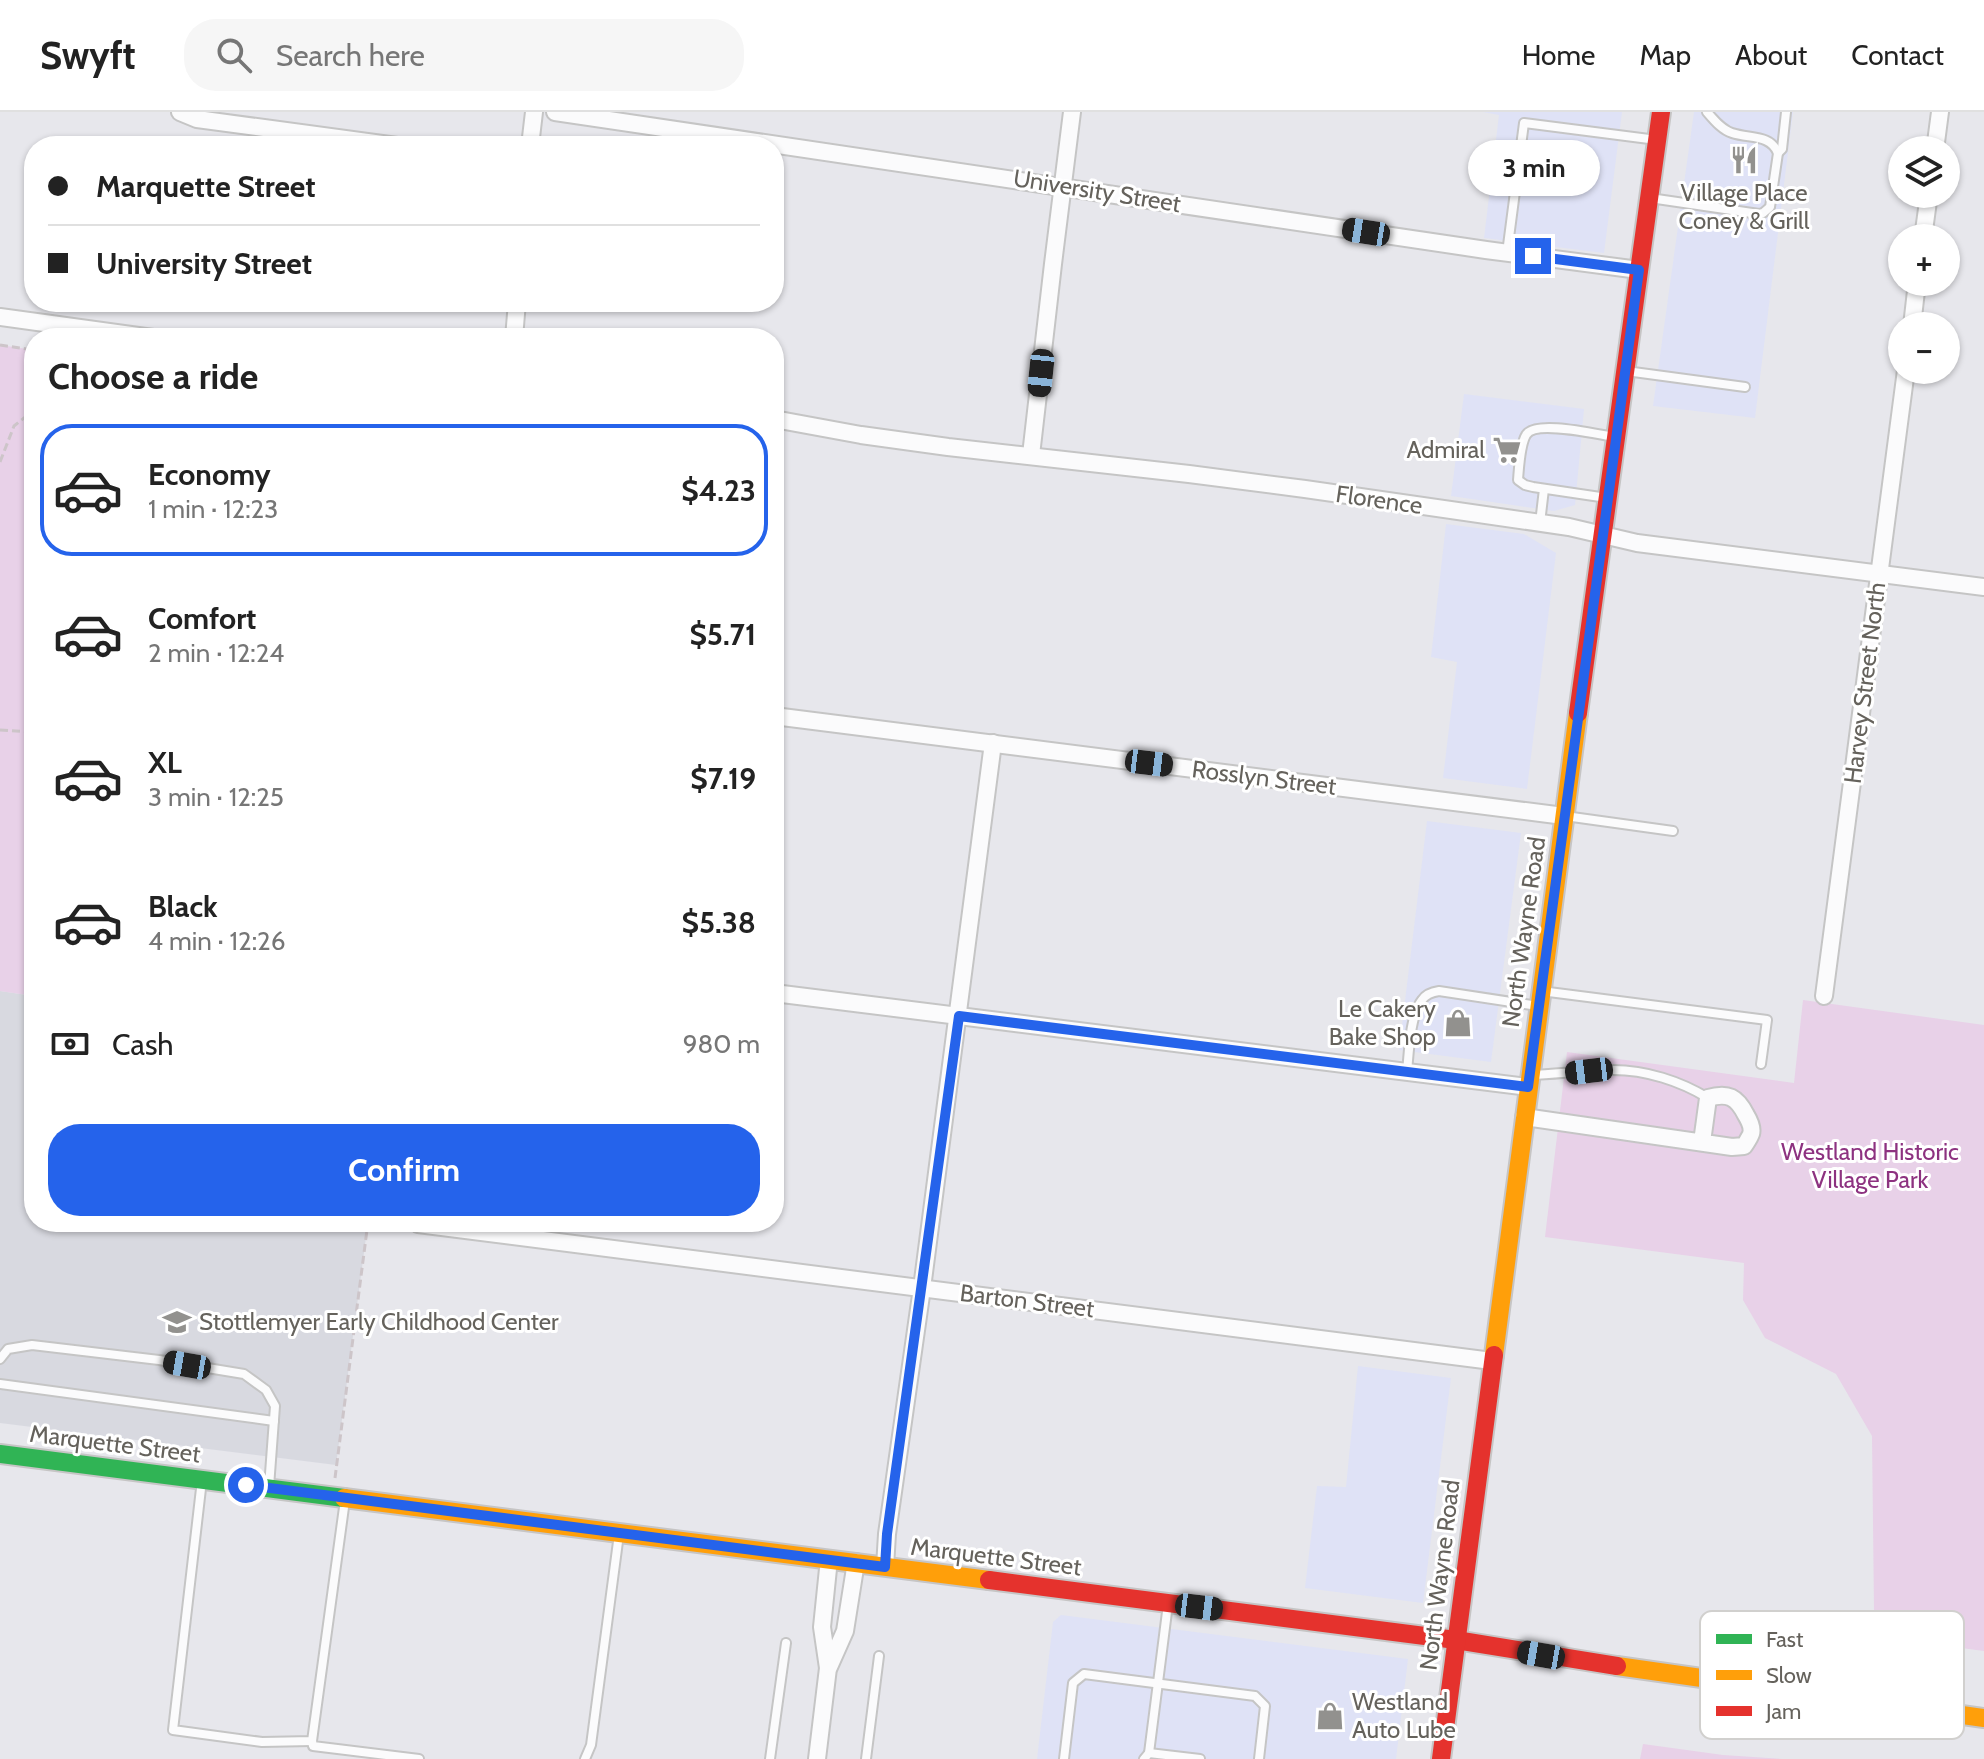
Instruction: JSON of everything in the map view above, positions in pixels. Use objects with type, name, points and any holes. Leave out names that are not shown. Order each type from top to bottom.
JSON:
[{"type":"street","points":[[180,112],[197,119],[323,136]]},
{"type":"street","points":[[531,136],[534,112]]},
{"type":"street","name":"University Street","points":[[555,112],[720,136]]},
{"type":"street","points":[[1031,455],[1072,112]]},
{"type":"street","name":"North Wayne Road","points":[[1441,1759],[1564,816],[1661,112]]},
{"type":"street","points":[[1937,136],[1940,112]]},
{"type":"street","name":"University Street","points":[[784,145],[1639,270]]},
{"type":"street","points":[[0,317],[80,328]]},
{"type":"street","name":"Harvey Street North","points":[[1824,996],[1904,384]]},
{"type":"street","name":"Florence","points":[[784,421],[948,447],[1305,489],[1540,523],[1637,543],[1984,587]]},
{"type":"street","name":"Rosslyn Street","points":[[784,717],[1564,816]]},
{"type":"street","points":[[885,1567],[993,743]]},
{"type":"street","points":[[784,994],[1407,1072],[1529,1081]]},
{"type":"street","points":[[1524,1117],[1732,1147],[1744,1146],[1751,1134],[1750,1122],[1740,1102],[1717,1095],[1708,1098],[1702,1142]]},
{"type":"street","name":"Barton Street","points":[[481,1232],[1492,1361]]},
{"type":"street","name":"Marquette Street","points":[[0,1454],[1456,1640],[1700,1678]]},
{"type":"street","points":[[817,1759],[828,1668],[822,1627],[829,1559]]},
{"type":"street","points":[[828,1668],[845,1631],[856,1562]]},
{"type":"street","name":"Marquette Street","points":[[1964,1715],[1984,1718]]},
{"type":"lane","points":[[1707,112],[1727,130],[1766,140],[1778,153]]},
{"type":"lane","points":[[1649,198],[1759,214],[1766,212],[1770,207],[1778,153],[1782,149],[1786,112]]},
{"type":"lane","points":[[1507,253],[1524,123],[1657,140]]},
{"type":"lane","points":[[1625,371],[1745,387]]},
{"type":"lane","points":[[1608,498],[1544,489],[1525,485],[1518,480],[1526,435],[1532,429],[1550,427],[1616,437]]},
{"type":"lane","points":[[1540,523],[1544,489]]},
{"type":"lane","points":[[1564,816],[1673,831]]},
{"type":"lane","points":[[1407,1072],[1414,1019],[1420,1001],[1429,993],[1439,991],[1767,1020],[1761,1064]]},
{"type":"lane","points":[[1529,1081],[1616,1070],[1654,1075],[1687,1085],[1708,1098]]},
{"type":"lane","points":[[0,1359],[8,1349],[32,1345],[244,1374],[266,1390],[275,1406],[269,1488]]},
{"type":"lane","points":[[0,1384],[274,1421]]},
{"type":"lane","points":[[202,1480],[173,1730],[262,1742],[312,1741]]},
{"type":"lane","points":[[345,1498],[313,1746],[419,1759]]},
{"type":"lane","points":[[585,1759],[591,1745],[619,1533]]},
{"type":"lane","points":[[1168,1603],[1146,1756],[1200,1759]]},
{"type":"lane","points":[[770,1759],[786,1643]]},
{"type":"lane","points":[[866,1759],[879,1656]]},
{"type":"lane","points":[[1064,1759],[1073,1683],[1084,1674],[1255,1696],[1265,1706],[1259,1759]]},
{"type":"path","points":[[0,345],[24,349]]},
{"type":"path","points":[[0,462],[14,426],[24,418]]},
{"type":"path","points":[[0,730],[24,731]]},
{"type":"path","points":[[334,1482],[367,1232]]},
{"type":"shaded area","points":[[1483,112],[1622,112],[1604,253],[1484,238],[1499,115]]},
{"type":"shaded area","points":[[1694,112],[1793,112],[1755,418],[1653,406]]},
{"type":"shaded area","points":[[1464,394],[1584,409],[1575,505],[1554,511],[1451,496]]},
{"type":"shaded area","points":[[1446,524],[1524,534],[1556,553],[1527,789],[1443,778],[1457,662],[1431,657]]},
{"type":"shaded area","points":[[1427,821],[1521,833],[1491,1062],[1399,1050]]},
{"type":"shaded area","name":"Stottlemyer Early Childhood Center","points":[[0,991],[24,995],[24,1232],[367,1232],[336,1465],[0,1423]]},
{"type":"shaded area","points":[[1358,1366],[1451,1378],[1423,1603],[1305,1588],[1317,1486],[1346,1487]]},
{"type":"shaded area","points":[[1061,1615],[1408,1659],[1396,1759],[1037,1759],[1053,1622]]},
{"type":"green space","points":[[0,345],[24,349],[24,995],[0,991]]},
{"type":"green space","name":"Westland Historic Village Park","points":[[1803,1000],[1984,1025],[1984,1651],[1964,1648],[1964,1611],[1874,1610],[1872,1436],[1836,1374],[1765,1338],[1743,1300],[1744,1263],[1545,1237],[1567,1052],[1794,1083]]},
{"type":"green space","points":[[1643,1744],[1723,1755],[1782,1759],[1640,1759]]},
{"type":"traffic: fast","points":[[0,1454],[344,1498]]},
{"type":"traffic: slow","points":[[1494,1355],[1578,713]]},
{"type":"traffic: slow","points":[[344,1498],[989,1580]]},
{"type":"traffic: slow","points":[[1617,1666],[1700,1678]]},
{"type":"traffic: slow","points":[[1964,1715],[1984,1718]]},
{"type":"traffic: jam","points":[[1578,713],[1661,112]]},
{"type":"traffic: jam","points":[[1441,1759],[1494,1355]]},
{"type":"traffic: jam","points":[[989,1580],[1456,1640],[1617,1666]]},
{"type":"place","name":"Village Place Coney & Grill","points":[[1744,160]]},
{"type":"place","name":"Admiral","points":[[1507,450]]},
{"type":"place","name":"Le Cakery Bake Shop","points":[[1458,1023]]},
{"type":"place","name":"Stottlemyer Early Childhood Center","points":[[177,1322]]},
{"type":"place","name":"Westland Auto Lube","points":[[1330,1716]]},
{"type":"route","points":[[246,1485],[885,1567],[887,1534],[959,1016],[1528,1087],[1639,270],[1533,256]]}]
